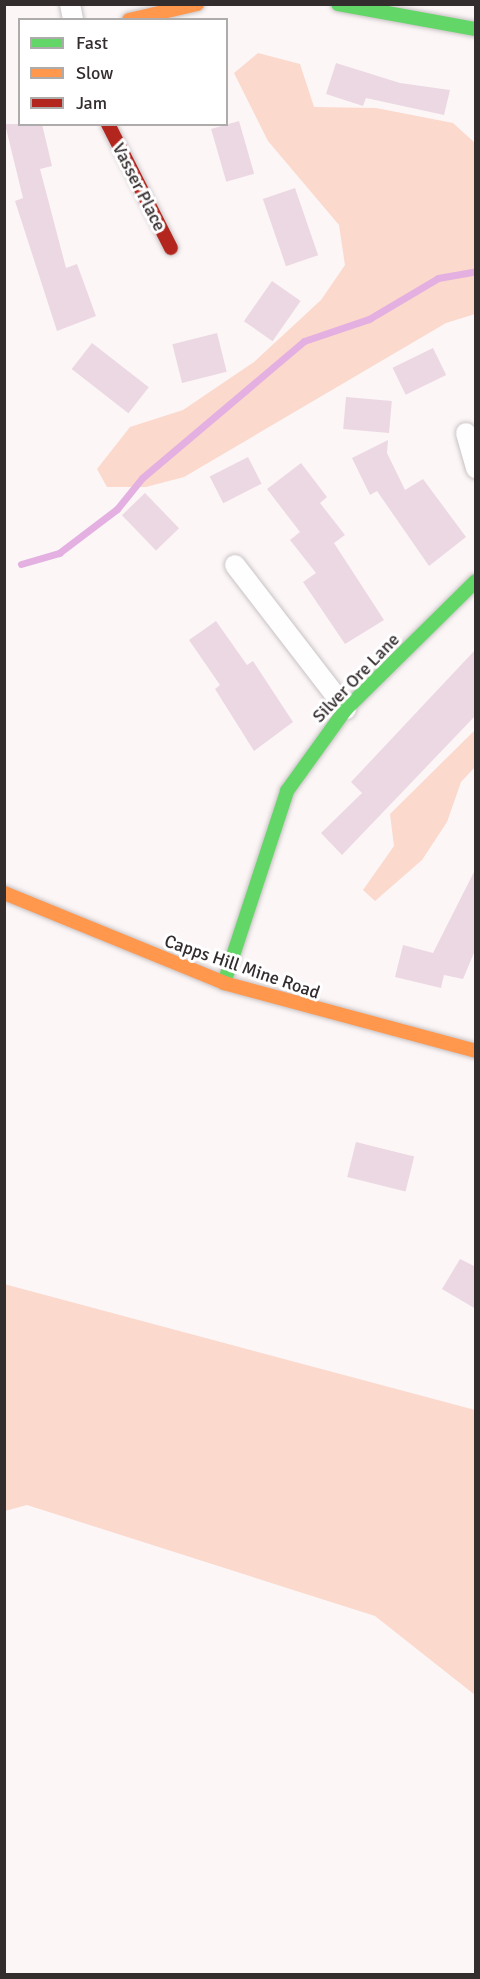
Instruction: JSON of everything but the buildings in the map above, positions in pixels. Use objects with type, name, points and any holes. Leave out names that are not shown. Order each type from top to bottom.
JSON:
[{"type":"street","points":[[138,18],[197,4]]},
{"type":"street","points":[[338,4],[476,29]]},
{"type":"street","name":"Vasser Place","points":[[109,126],[171,248]]},
{"type":"street","points":[[466,432],[476,469]]},
{"type":"street","points":[[236,566],[346,709]]},
{"type":"street","name":"Silver Ore Lane","points":[[224,983],[273,822],[311,755],[346,709],[476,581]]},
{"type":"street","name":"Capps Hill Mine Road","points":[[4,893],[224,983],[476,1051]]},
{"type":"shaded area","points":[[258,53],[300,64],[314,107],[376,108],[453,123],[475,143],[475,314],[446,323],[184,477],[146,487],[107,487],[97,469],[130,427],[183,410],[254,362],[321,300],[345,265],[339,225],[268,141],[234,73]]},
{"type":"shaded area","points":[[475,730],[475,767],[461,782],[447,822],[422,860],[375,901],[363,890],[394,846],[390,814]]},
{"type":"shaded area","points":[[4,1284],[475,1410],[475,1695],[375,1616],[27,1505],[5,1511]]},
{"type":"waterway","points":[[21,564],[59,553],[117,509],[142,478],[304,341],[369,319],[438,278],[476,271]]},
{"type":"traffic: fast","points":[[338,4],[476,29]]},
{"type":"traffic: fast","points":[[224,983],[287,791],[346,709],[476,581]]},
{"type":"traffic: slow","points":[[138,18],[197,4]]},
{"type":"traffic: slow","points":[[4,893],[224,983],[476,1051]]},
{"type":"traffic: jam","points":[[109,126],[171,248]]}]
